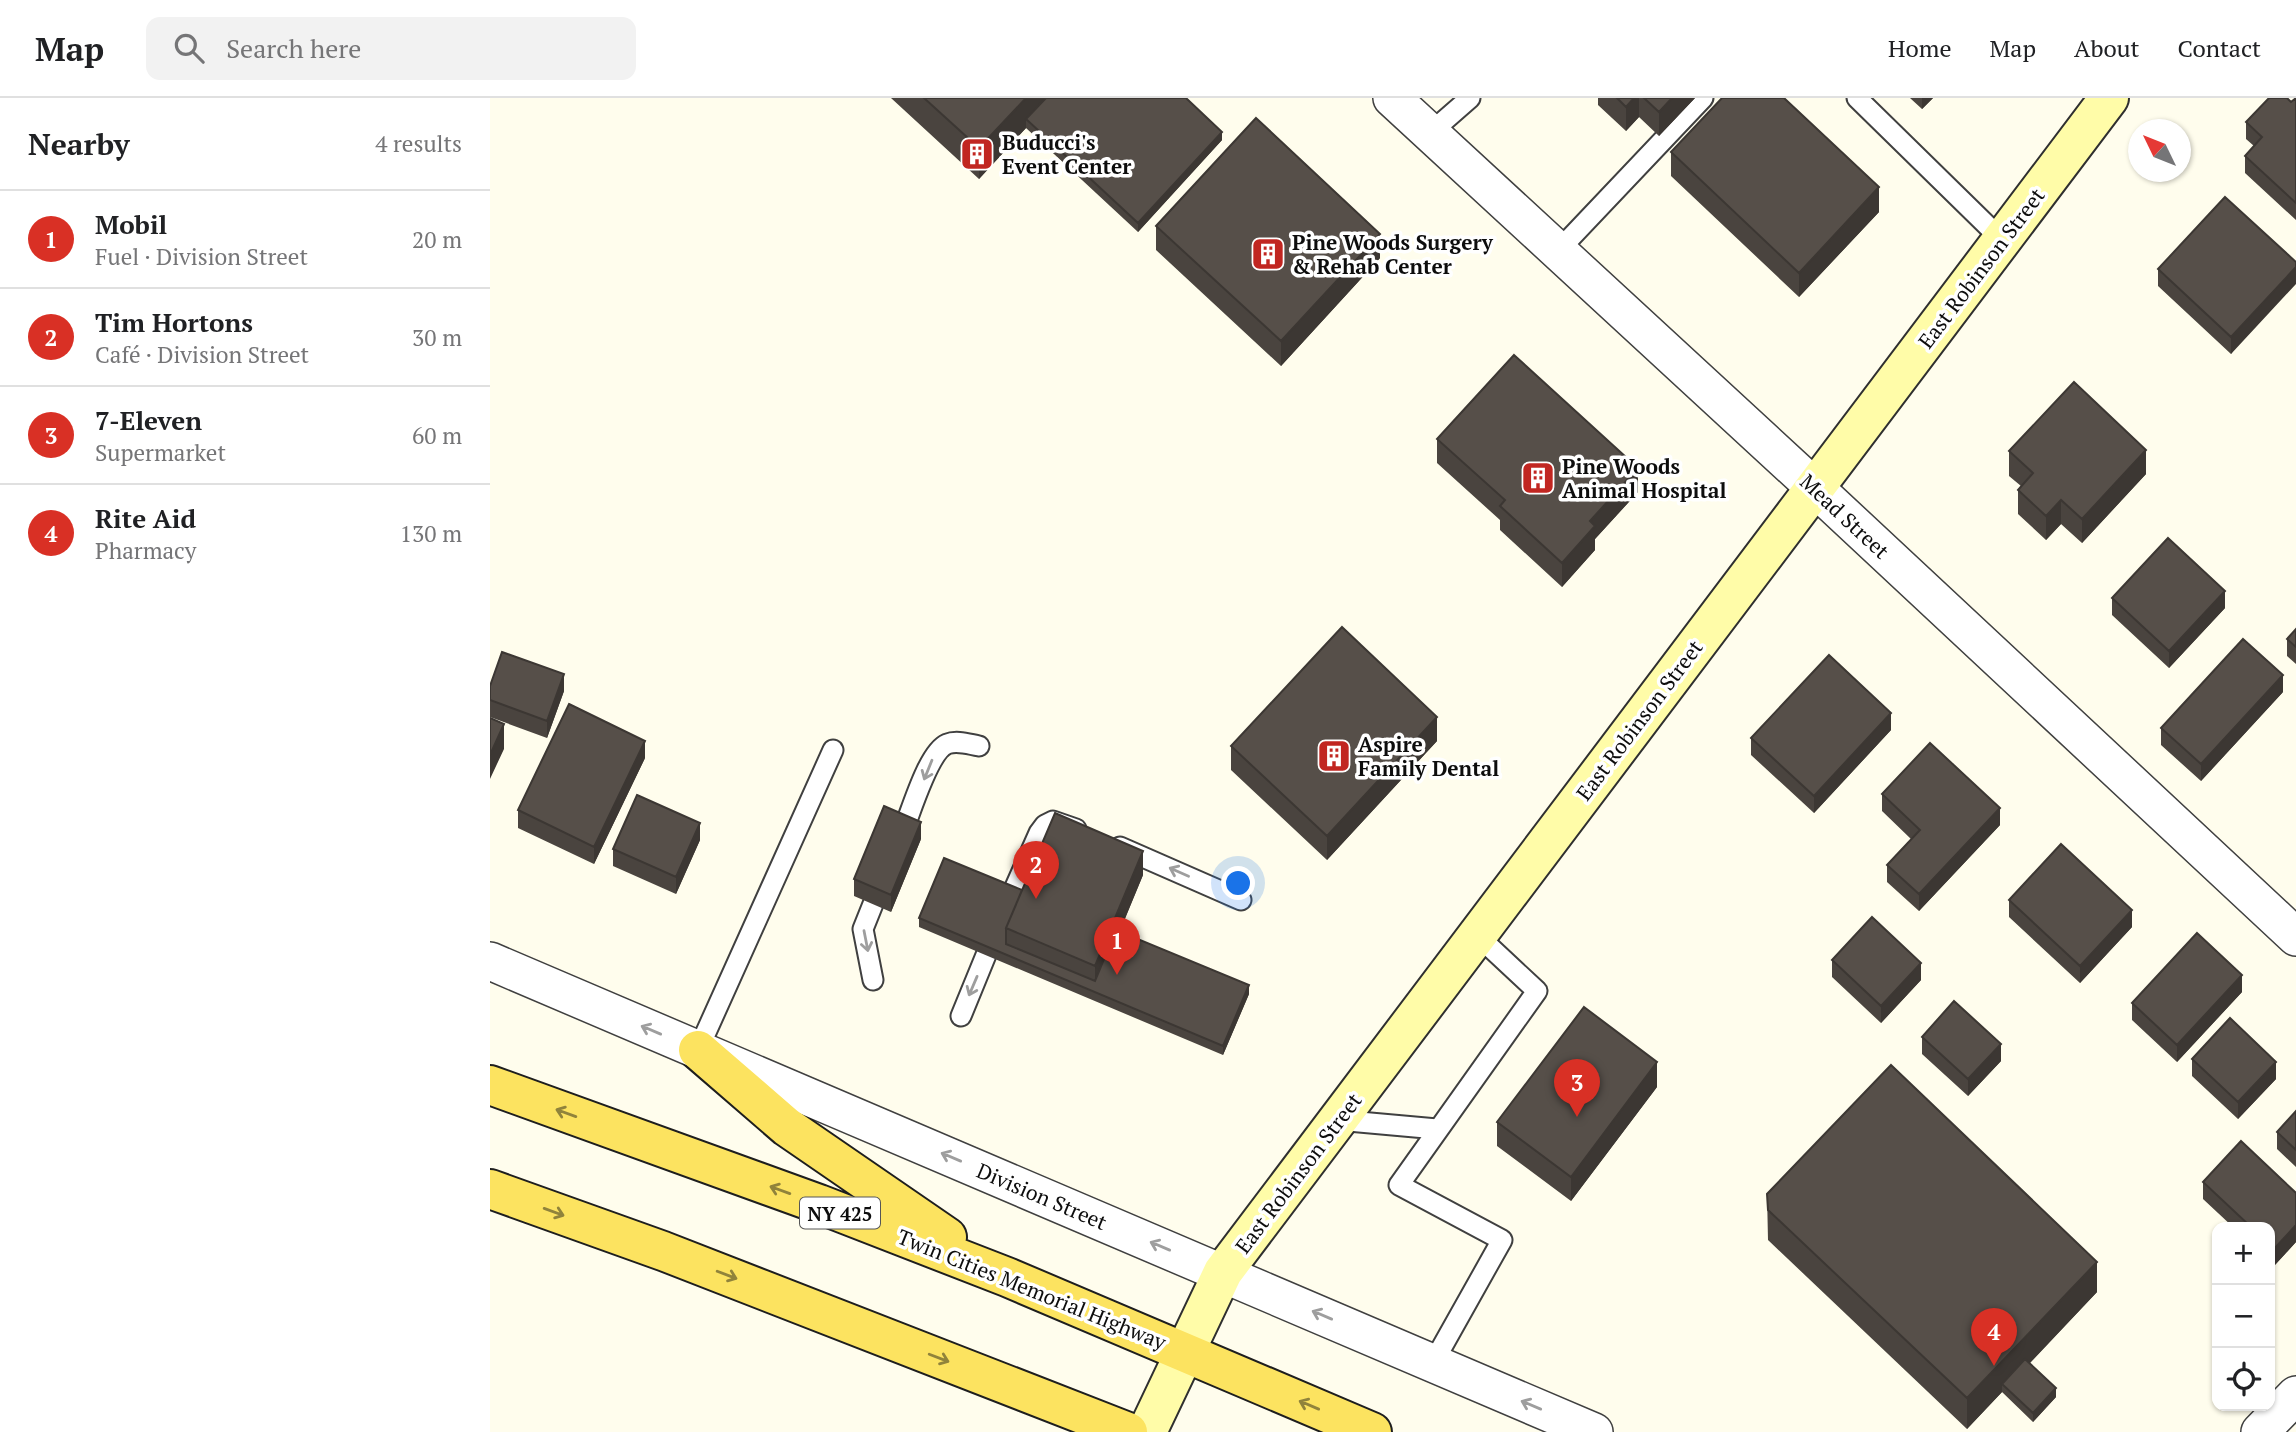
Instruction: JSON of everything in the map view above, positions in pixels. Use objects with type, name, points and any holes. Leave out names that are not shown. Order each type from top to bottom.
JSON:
[{"type":"main road","points":[[698,1050],[787,1127],[1007,1277]]},
{"type":"main road","name":"Twin Cities Memorial Highway","points":[[490,1085],[806,1200],[1007,1277],[1372,1432]]},
{"type":"main road","points":[[490,1189],[663,1251],[1128,1432]]},
{"type":"street","name":"Mead Street","points":[[1392,98],[2296,937]]},
{"type":"street","name":"East Robinson Street","points":[[1147,1432],[1223,1272],[2109,98]]},
{"type":"street","name":"Division Street","points":[[490,961],[1594,1432]]},
{"type":"street","points":[[2260,1432],[2296,1395]]},
{"type":"lane","points":[[1430,133],[1470,98]]},
{"type":"lane","points":[[1558,251],[1703,98]]},
{"type":"lane","points":[[1857,98],[2002,240]]},
{"type":"lane","points":[[903,831],[933,756],[944,745],[957,742],[979,746]]},
{"type":"lane","points":[[698,1050],[833,750]]},
{"type":"lane","points":[[1012,894],[1039,832],[1053,821],[1241,900]]},
{"type":"lane","points":[[873,904],[863,929],[873,980]]},
{"type":"lane","points":[[1433,1363],[1502,1240],[1399,1185],[1537,991],[1477,935]]},
{"type":"lane","points":[[961,1016],[986,956]]},
{"type":"lane","points":[[1337,1120],[1437,1129]]},
{"type":"building","points":[[924,98],[1026,98],[979,148]]},
{"type":"building","points":[[1046,98],[1186,98],[1222,132],[1138,223],[1026,119]]},
{"type":"building","points":[[1617,98],[1634,98],[1626,107]]},
{"type":"building","points":[[1644,98],[1672,98],[1659,112]]},
{"type":"building","points":[[1722,98],[1784,98],[1879,187],[1799,273],[1671,152]]},
{"type":"building","points":[[2269,98],[2287,98],[2291,102],[2296,98],[2296,203],[2245,156],[2262,137],[2246,122]]},
{"type":"building","name":"Pine Woods Surgery & Rehab Center","points":[[1256,118],[1380,234],[1281,341],[1156,226]]},
{"type":"building","points":[[2225,197],[2296,262],[2296,267],[2231,337],[2158,269]]},
{"type":"building","name":"Pine Woods Animal Hospital","points":[[1514,355],[1638,468],[1590,521],[1595,526],[1562,563],[1500,506],[1505,500],[1437,439]]},
{"type":"building","points":[[2074,382],[2146,450],[2082,519],[2061,500],[2046,516],[2018,490],[2033,473],[2009,451]]},
{"type":"building","points":[[2168,538],[2225,591],[2169,651],[2112,598]]},
{"type":"building","name":"Aspire Family Dental","points":[[1342,627],[1437,717],[1327,836],[1231,746]]},
{"type":"building","points":[[2296,629],[2296,647],[2287,639]]},
{"type":"building","points":[[2243,639],[2283,675],[2201,764],[2161,728]]},
{"type":"building","points":[[502,652],[564,674],[547,721],[490,700],[490,686]]},
{"type":"building","points":[[1829,655],[1891,713],[1814,796],[1751,738]]},
{"type":"building","points":[[569,704],[645,741],[594,847],[518,810]]},
{"type":"building","points":[[490,718],[504,724],[490,755]]},
{"type":"building","points":[[1930,743],[2000,808],[1919,894],[1887,865],[1920,830],[1882,794]]},
{"type":"building","points":[[637,795],[700,823],[676,877],[613,849]]},
{"type":"building","points":[[884,806],[921,822],[891,895],[854,879]]},
{"type":"building","points":[[1055,813],[1143,851],[1095,966],[1006,928]]},
{"type":"building","points":[[2061,844],[2132,910],[2080,966],[2009,900]]},
{"type":"building","points":[[944,858],[1022,890],[1006,928],[1006,944],[1095,981],[1116,930],[1249,985],[1223,1046],[919,918]]},
{"type":"building","points":[[1872,917],[1921,963],[1881,1006],[1832,960]]},
{"type":"building","points":[[2197,933],[2242,975],[2177,1045],[2132,1003]]},
{"type":"building","points":[[1954,1001],[2001,1044],[1968,1079],[1922,1037]]},
{"type":"building","points":[[1584,1007],[1657,1062],[1571,1177],[1497,1122]]},
{"type":"building","points":[[2230,1018],[2276,1062],[2238,1102],[2192,1059]]},
{"type":"building","points":[[1891,1065],[2097,1262],[1967,1398],[1768,1210],[1767,1194]]},
{"type":"building","points":[[2296,1111],[2296,1150],[2277,1132]]},
{"type":"building","points":[[2241,1141],[2296,1193],[2296,1225],[2275,1248],[2275,1222],[2246,1222],[2203,1182]]},
{"type":"building","points":[[2025,1359],[2056,1388],[2033,1413],[2002,1384]]},
{"type":"place","name":"Buducci's Event Center","points":[[977,154]]},
{"type":"place","name":"Pine Woods Surgery & Rehab Center","points":[[1268,254]]},
{"type":"place","name":"Pine Woods Animal Hospital","points":[[1538,478]]},
{"type":"place","name":"Aspire Family Dental","points":[[1334,756]]},
{"type":"place","name":"Tim Hortons","points":[[1036,899]]},
{"type":"place","name":"Mobil","points":[[1117,975]]},
{"type":"place","name":"7-Eleven","points":[[1577,1117]]},
{"type":"place","name":"Rite Aid","points":[[1994,1366]]}]
